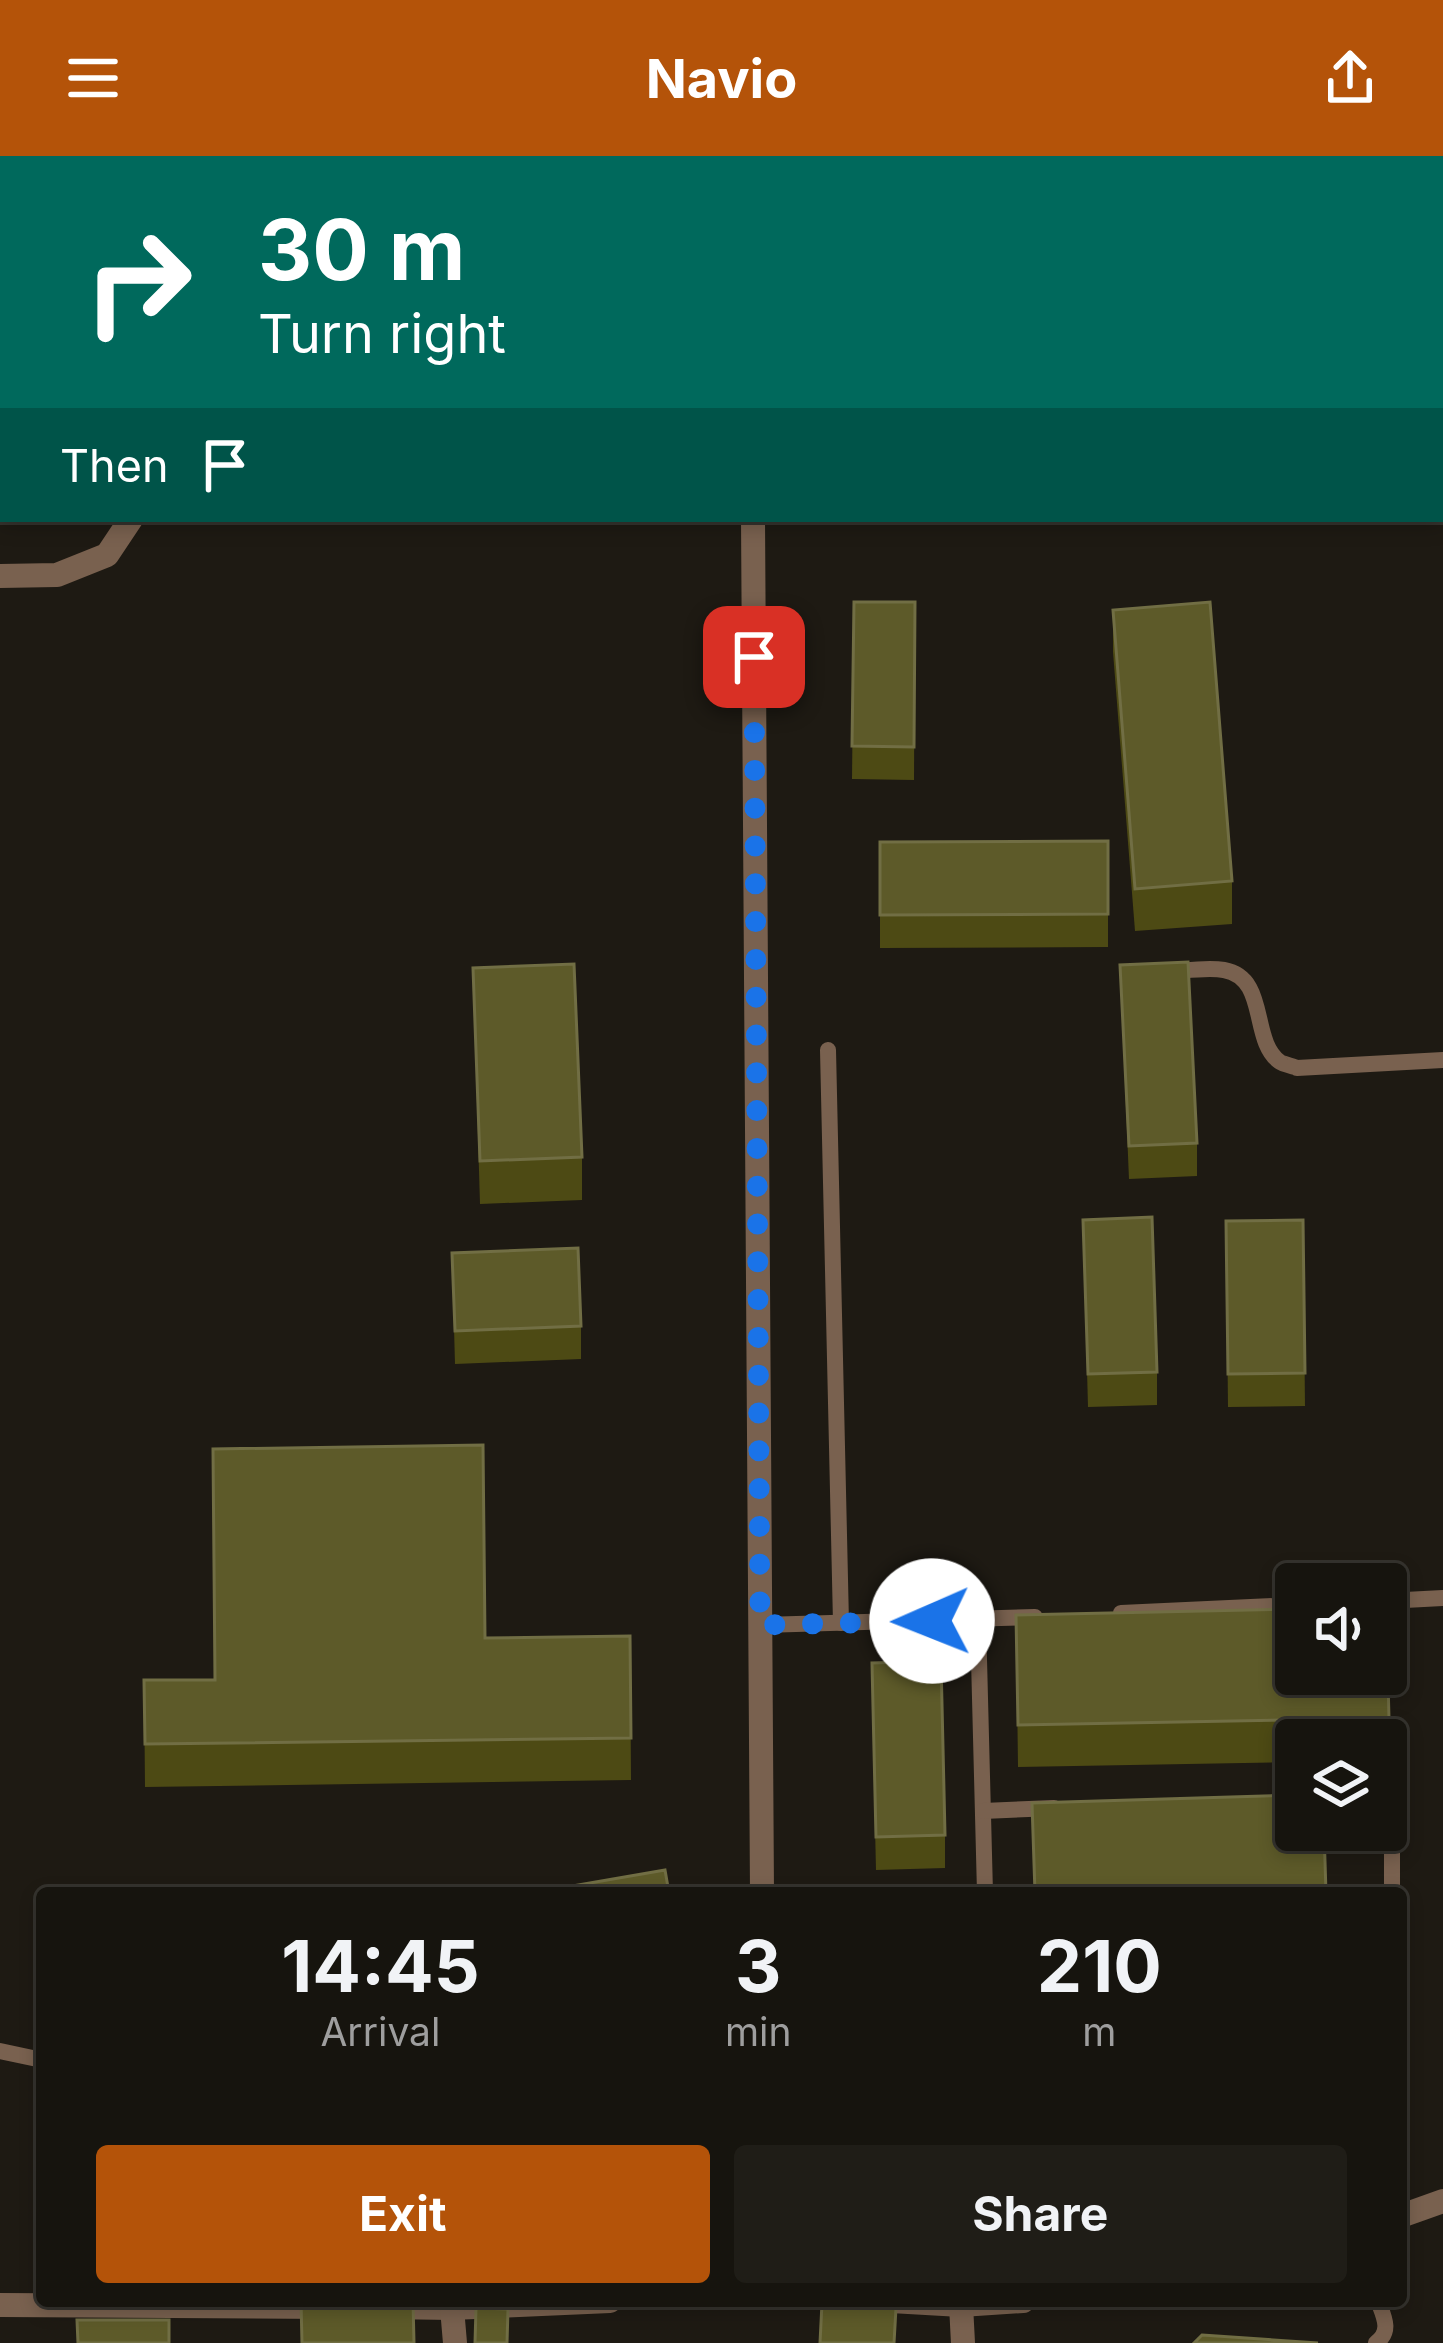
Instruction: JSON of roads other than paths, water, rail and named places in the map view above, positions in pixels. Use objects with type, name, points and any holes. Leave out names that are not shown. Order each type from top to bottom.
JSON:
[{"type":"street","points":[[0,576],[57,575],[107,555],[129,522]]},
{"type":"street","points":[[753,522],[762,1887]]},
{"type":"street","points":[[1407,2214],[1443,2201]]},
{"type":"street","points":[[0,2305],[36,2305]]},
{"type":"street","points":[[301,2307],[475,2307]]},
{"type":"street","points":[[961,2307],[963,2343]]},
{"type":"street","points":[[452,2308],[455,2343]]},
{"type":"lane","points":[[1153,973],[1221,969],[1239,975],[1251,990],[1269,1048],[1280,1062],[1298,1068],[1443,1060]]},
{"type":"lane","points":[[828,1050],[841,1623]]},
{"type":"lane","points":[[1407,1600],[1443,1598]]},
{"type":"lane","points":[[1091,1615],[1275,1606]]},
{"type":"lane","points":[[760,1625],[1046,1617]]},
{"type":"lane","points":[[978,1620],[985,1887]]},
{"type":"lane","points":[[983,1811],[1072,1807]]},
{"type":"lane","points":[[1392,1851],[1392,1887]]},
{"type":"lane","points":[[0,2051],[36,2059]]},
{"type":"lane","points":[[1376,2343],[1385,2332],[1380,2307]]}]
